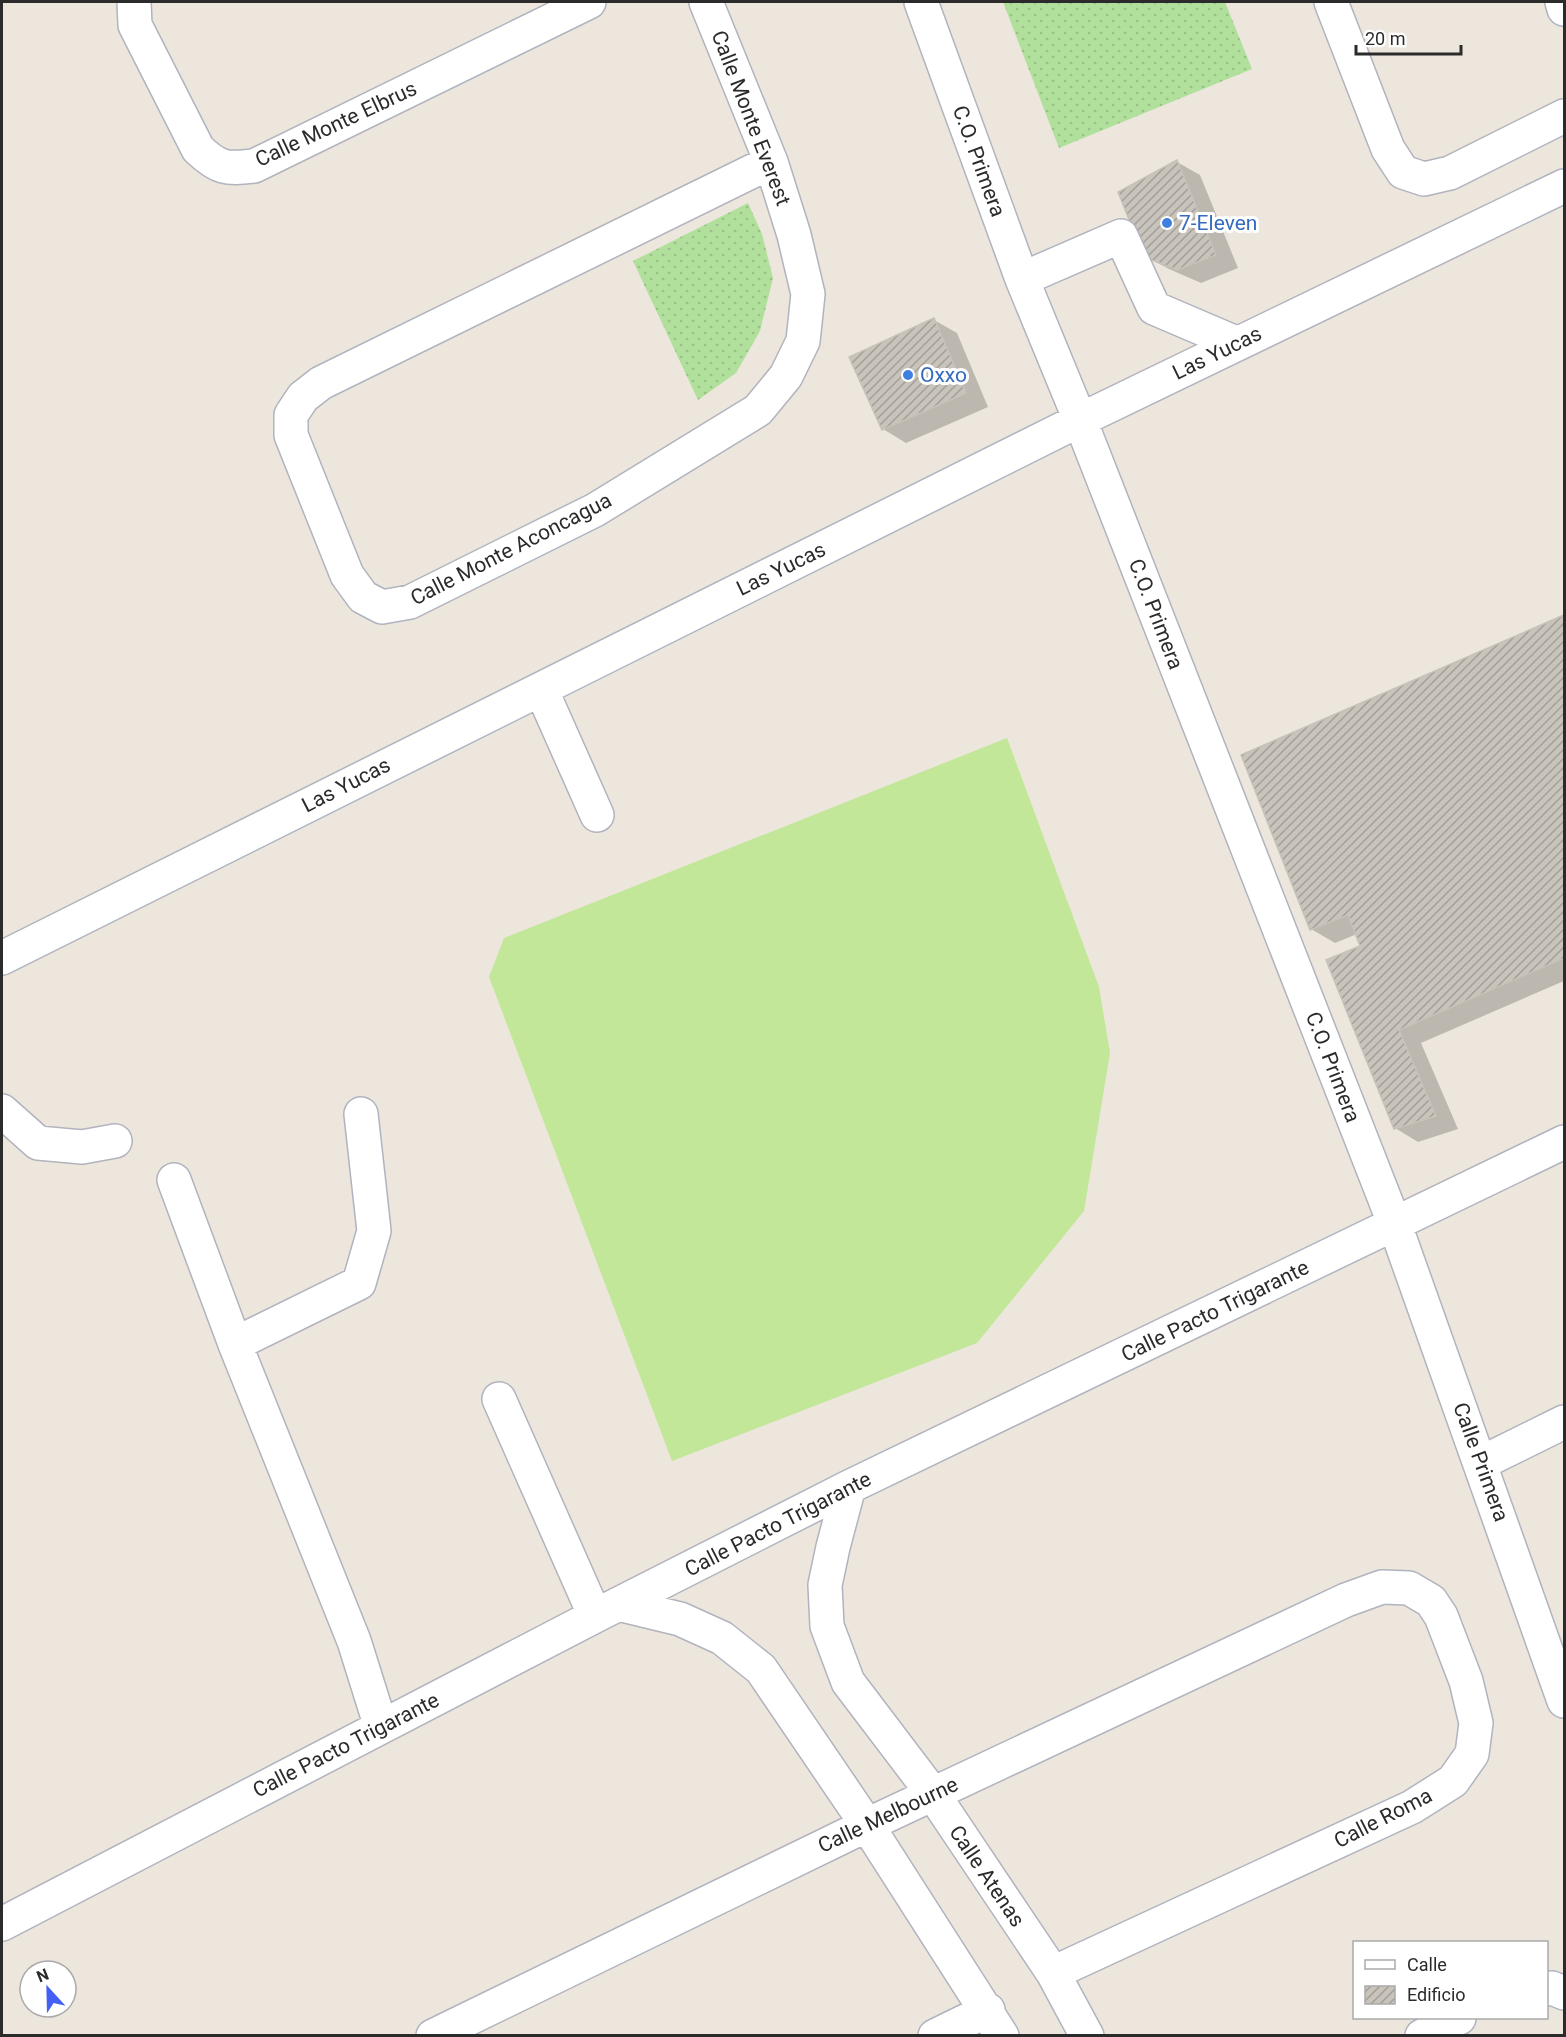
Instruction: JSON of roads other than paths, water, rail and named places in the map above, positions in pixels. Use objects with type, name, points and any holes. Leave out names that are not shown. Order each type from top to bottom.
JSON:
[{"type":"street","name":"Calle Monte Elbrus","points":[[134,2],[135,25],[198,149],[213,164],[233,168],[254,166],[589,2]]},
{"type":"street","name":"Calle Monte Everest","points":[[706,2],[771,162],[794,235]]},
{"type":"street","name":"C.O. Primera","points":[[921,2],[1022,279],[1080,420],[1395,1225]]},
{"type":"street","points":[[1331,2],[1388,149],[1403,172],[1424,179],[1450,172],[1564,116]]},
{"type":"street","points":[[1562,2],[1564,9]]},
{"type":"street","name":"Calle Monte Aconcagua","points":[[771,162],[321,383],[303,397],[291,415],[291,435],[347,574],[363,597],[382,607],[410,602],[595,510],[758,410],[786,376],[803,341],[807,294],[794,235]]},
{"type":"street","name":"Las Yucas","points":[[2,958],[1080,420],[1564,186]]},
{"type":"street","points":[[1022,279],[1121,236],[1154,308],[1236,343]]},
{"type":"street","points":[[540,689],[597,815]]},
{"type":"street","points":[[2,1111],[38,1143],[82,1147],[115,1141]]},
{"type":"street","points":[[235,1344],[359,1283],[374,1231],[361,1114]]},
{"type":"street","name":"Calle Pacto Trigarante","points":[[2,1924],[607,1610],[849,1488],[1564,1142]]},
{"type":"street","points":[[174,1180],[235,1344],[354,1641],[381,1727]]},
{"type":"street","name":"Calle Primera","points":[[1395,1225],[1563,1693]]},
{"type":"street","points":[[499,1399],[607,1610],[680,1619],[722,1638],[761,1669],[867,1825],[995,2023],[935,2036]]},
{"type":"street","points":[[1481,1463],[1564,1422]]},
{"type":"street","name":"Calle Atenas","points":[[849,1488],[825,1585],[827,1626],[848,1682],[933,1794],[1053,1973],[1087,2036]]},
{"type":"street","name":"Calle Roma","points":[[1053,1973],[1412,1807],[1453,1781],[1472,1754],[1476,1723],[1466,1681],[1441,1616],[1431,1601],[1409,1588],[1382,1587],[1346,1600]]},
{"type":"street","name":"Calle Melbourne","points":[[433,2036],[867,1825],[1346,1600]]},
{"type":"street","points":[[1548,1989],[1564,1993]]},
{"type":"street","points":[[1422,2036],[1457,2019]]},
{"type":"place","name":"7-Eleven","points":[[1167,223]]},
{"type":"place","name":"Oxxo","points":[[908,375]]}]
